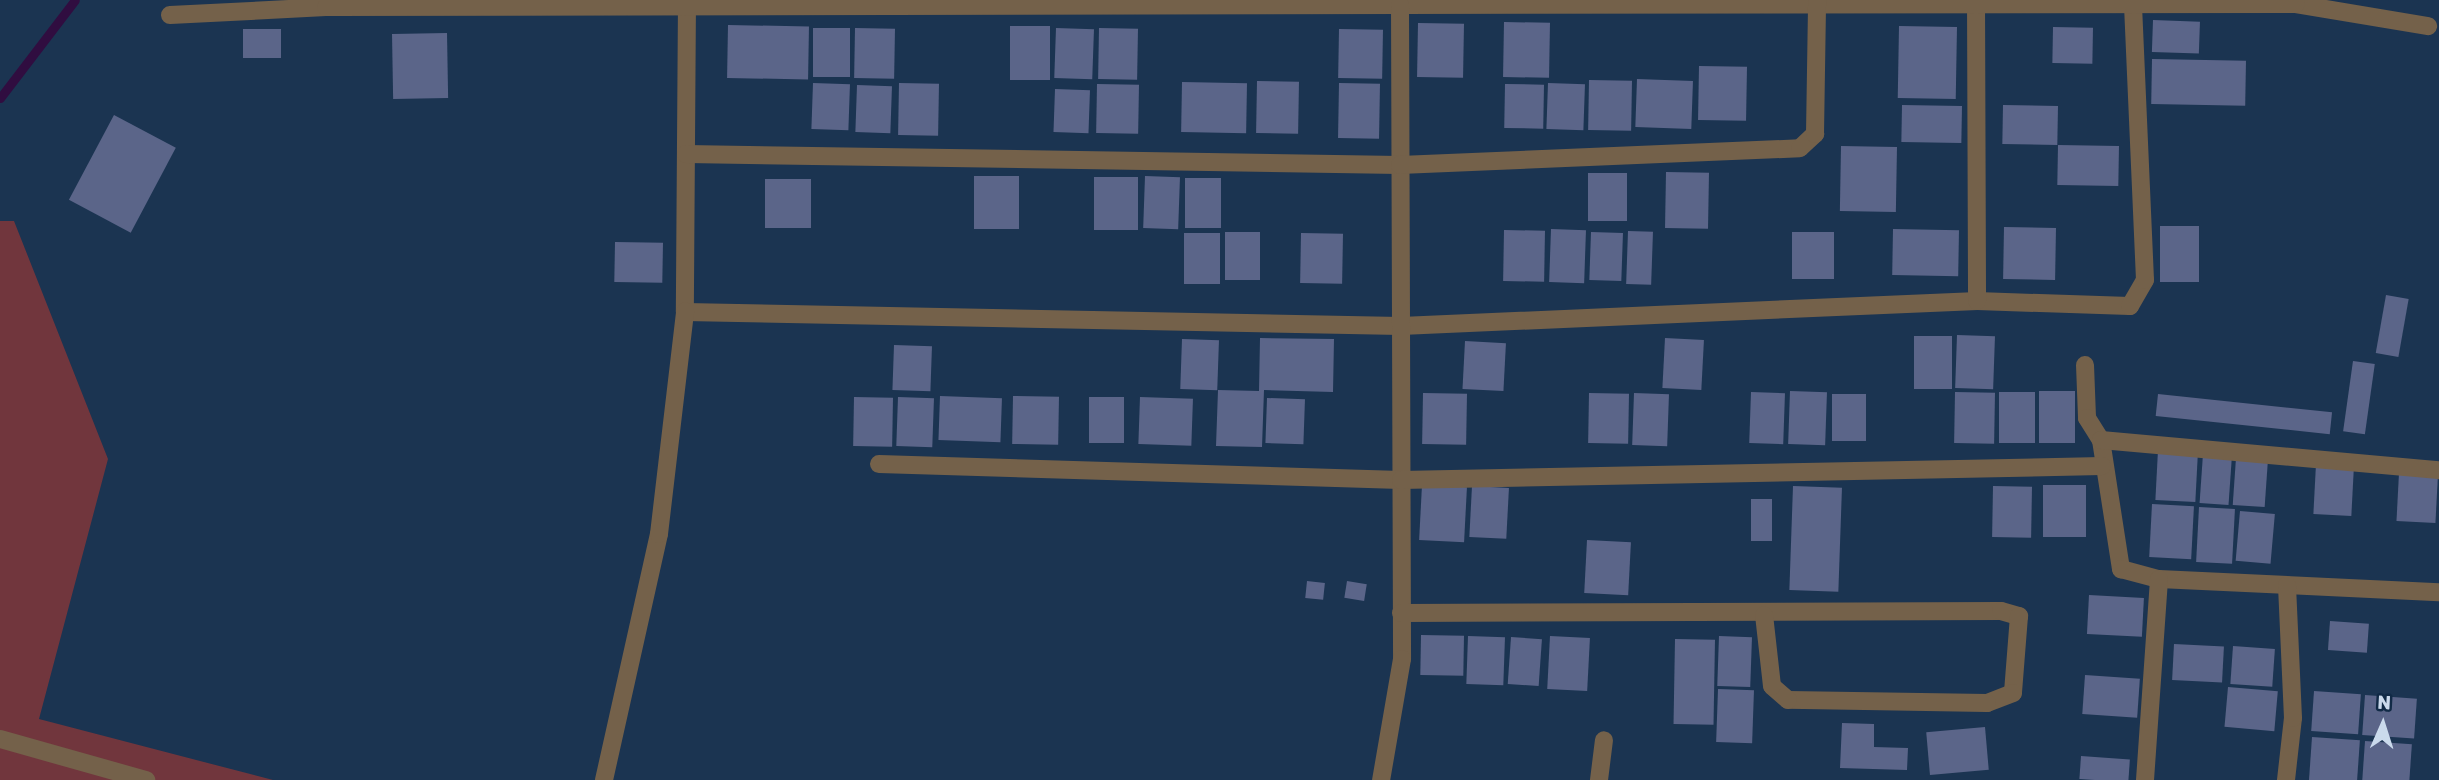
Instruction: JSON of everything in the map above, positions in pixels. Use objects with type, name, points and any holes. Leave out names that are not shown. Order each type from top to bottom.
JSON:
[{"type":"street","points":[[604,780],[659,534],[685,312],[687,3]]},
{"type":"street","points":[[170,15],[326,7],[687,3],[2296,4],[2428,26]]},
{"type":"street","points":[[686,154],[1400,165],[1800,148],[1815,134],[1817,3]]},
{"type":"street","points":[[1976,4],[1977,300]]},
{"type":"street","points":[[685,312],[1401,326],[1977,300],[2130,306],[2140,298],[2145,280],[2133,4]]},
{"type":"street","points":[[1381,780],[1402,659],[1400,5]]},
{"type":"street","points":[[2085,365],[2087,418],[2101,440],[2115,558],[2121,569],[2159,579],[2439,592]]},
{"type":"street","points":[[2101,440],[2439,470]]},
{"type":"street","points":[[879,464],[1401,480],[2102,466]]},
{"type":"street","points":[[2145,780],[2159,579]]},
{"type":"street","points":[[2286,780],[2293,718],[2287,585]]},
{"type":"street","points":[[1401,613],[1765,615],[2001,611],[2019,616],[2013,693],[1987,703],[1788,700],[1772,686],[1765,615]]},
{"type":"street","points":[[0,739],[146,780]]},
{"type":"street","points":[[1599,780],[1604,740]]},
{"type":"shaded area","points":[[0,221],[14,221],[108,459],[39,719],[273,780],[0,780]]},
{"type":"building","points":[[2153,20],[2200,22],[2199,54],[2152,52]]},
{"type":"building","points":[[1504,22],[1550,23],[1549,78],[1503,77]]},
{"type":"building","points":[[1418,23],[1464,24],[1463,78],[1417,77]]},
{"type":"building","points":[[728,25],[809,26],[808,79],[727,78]]},
{"type":"building","points":[[1010,26],[1050,26],[1050,80],[1010,80]]},
{"type":"building","points":[[1899,26],[1957,27],[1956,99],[1898,98]]},
{"type":"building","points":[[2053,27],[2093,28],[2092,64],[2052,63]]},
{"type":"building","points":[[813,28],[850,28],[850,77],[813,77]]},
{"type":"building","points":[[855,28],[895,29],[894,79],[854,78]]},
{"type":"building","points":[[1056,28],[1094,29],[1092,79],[1054,78]]},
{"type":"building","points":[[1099,28],[1138,29],[1137,80],[1098,79]]},
{"type":"building","points":[[243,29],[281,29],[281,58],[243,58]]},
{"type":"building","points":[[1339,29],[1383,30],[1382,79],[1338,78]]},
{"type":"building","points":[[447,33],[448,98],[393,99],[392,34]]},
{"type":"building","points":[[2152,59],[2246,61],[2245,106],[2151,104]]},
{"type":"building","points":[[1699,66],[1747,67],[1746,121],[1698,120]]},
{"type":"building","points":[[1637,79],[1693,81],[1691,129],[1635,127]]},
{"type":"building","points":[[1589,80],[1632,81],[1631,131],[1588,130]]},
{"type":"building","points":[[1257,81],[1299,82],[1298,134],[1256,133]]},
{"type":"building","points":[[1182,82],[1247,83],[1246,133],[1181,132]]},
{"type":"building","points":[[813,83],[850,84],[848,130],[811,129]]},
{"type":"building","points":[[899,83],[939,84],[938,136],[898,135]]},
{"type":"building","points":[[1339,83],[1380,84],[1379,139],[1338,138]]},
{"type":"building","points":[[1548,83],[1585,84],[1583,130],[1546,129]]},
{"type":"building","points":[[1097,84],[1139,85],[1138,134],[1096,133]]},
{"type":"building","points":[[1505,84],[1544,85],[1543,129],[1504,128]]},
{"type":"building","points":[[857,85],[892,86],[890,133],[855,132]]},
{"type":"building","points":[[1055,89],[1090,90],[1088,133],[1053,132]]},
{"type":"building","points":[[1902,105],[1962,106],[1961,143],[1901,142]]},
{"type":"building","points":[[2003,105],[2058,106],[2057,145],[2002,144]]},
{"type":"building","points":[[114,115],[176,148],[131,233],[69,200]]},
{"type":"building","points":[[2058,145],[2119,146],[2118,186],[2057,185]]},
{"type":"building","points":[[1841,146],[1897,147],[1896,212],[1840,211]]},
{"type":"building","points":[[1666,172],[1709,173],[1708,229],[1665,228]]},
{"type":"building","points":[[1588,173],[1627,173],[1627,221],[1588,221]]},
{"type":"building","points":[[974,176],[1019,176],[1019,229],[974,229]]},
{"type":"building","points":[[1145,176],[1180,177],[1178,229],[1143,228]]},
{"type":"building","points":[[1094,177],[1138,177],[1138,230],[1094,230]]},
{"type":"building","points":[[1185,178],[1221,178],[1221,228],[1185,228]]},
{"type":"building","points":[[765,179],[811,179],[811,228],[765,228]]},
{"type":"building","points":[[2160,226],[2199,226],[2199,282],[2160,282]]},
{"type":"building","points":[[2004,227],[2056,228],[2055,280],[2003,279]]},
{"type":"building","points":[[1551,229],[1586,230],[1584,283],[1549,282]]},
{"type":"building","points":[[1893,229],[1959,230],[1958,276],[1892,275]]},
{"type":"building","points":[[1504,230],[1545,231],[1544,282],[1503,281]]},
{"type":"building","points":[[1628,231],[1653,232],[1651,285],[1626,284]]},
{"type":"building","points":[[1225,232],[1260,232],[1260,280],[1225,280]]},
{"type":"building","points":[[1591,232],[1623,233],[1621,281],[1589,280]]},
{"type":"building","points":[[1792,232],[1834,232],[1834,279],[1792,279]]},
{"type":"building","points":[[1184,233],[1220,233],[1220,284],[1184,284]]},
{"type":"building","points":[[1301,233],[1343,234],[1342,284],[1300,283]]},
{"type":"building","points":[[615,242],[663,243],[662,283],[614,282]]},
{"type":"building","points":[[2386,295],[2409,299],[2398,357],[2376,353]]},
{"type":"building","points":[[1957,335],[1995,336],[1993,389],[1955,388]]},
{"type":"building","points":[[1914,336],[1952,336],[1952,389],[1914,389]]},
{"type":"building","points":[[1260,338],[1334,339],[1333,392],[1264,390],[1262,447],[1216,446],[1218,390],[1259,391]]},
{"type":"building","points":[[1665,338],[1704,340],[1701,390],[1662,388]]},
{"type":"building","points":[[1182,339],[1219,340],[1217,390],[1180,389]]},
{"type":"building","points":[[1465,341],[1506,343],[1503,391],[1462,389]]},
{"type":"building","points":[[894,345],[932,346],[930,391],[892,390]]},
{"type":"building","points":[[2353,361],[2375,364],[2365,434],[2343,431]]},
{"type":"building","points":[[1790,391],[1827,392],[1825,445],[1788,444]]},
{"type":"building","points":[[2039,391],[2075,391],[2075,443],[2039,443]]},
{"type":"building","points":[[1751,392],[1785,393],[1783,444],[1749,443]]},
{"type":"building","points":[[1955,392],[1995,393],[1994,444],[1954,443]]},
{"type":"building","points":[[1999,392],[2035,392],[2035,443],[1999,443]]},
{"type":"building","points":[[1423,393],[1467,394],[1466,445],[1422,444]]},
{"type":"building","points":[[1589,393],[1629,394],[1628,444],[1588,443]]},
{"type":"building","points":[[1634,393],[1669,394],[1667,446],[1632,445]]},
{"type":"building","points":[[1832,394],[1866,394],[1866,441],[1832,441]]},
{"type":"building","points":[[2158,394],[2332,412],[2330,434],[2156,416]]},
{"type":"building","points":[[940,396],[1002,398],[1000,442],[938,440]]},
{"type":"building","points":[[1013,396],[1059,397],[1058,445],[1012,444]]},
{"type":"building","points":[[854,397],[893,398],[892,447],[853,446]]},
{"type":"building","points":[[898,397],[934,398],[932,447],[896,446]]},
{"type":"building","points":[[1089,397],[1124,397],[1124,443],[1089,443]]},
{"type":"building","points":[[1140,397],[1193,399],[1191,446],[1138,444]]},
{"type":"building","points":[[1267,398],[1305,399],[1303,444],[1265,443]]},
{"type":"building","points":[[2158,450],[2198,452],[2195,502],[2155,500]]},
{"type":"building","points":[[2203,454],[2232,456],[2229,505],[2200,503]]},
{"type":"building","points":[[2236,458],[2268,460],[2265,507],[2233,505]]},
{"type":"building","points":[[2316,464],[2354,466],[2351,516],[2313,514]]},
{"type":"building","points":[[2399,473],[2438,475],[2435,523],[2396,521]]},
{"type":"building","points":[[1422,485],[1467,487],[1464,542],[1419,540]]},
{"type":"building","points":[[2043,485],[2086,485],[2086,537],[2043,537]]},
{"type":"building","points":[[1472,486],[1509,488],[1506,539],[1469,537]]},
{"type":"building","points":[[1793,486],[1842,488],[1838,592],[1789,590]]},
{"type":"building","points":[[1993,486],[2032,487],[2031,538],[1992,537]]},
{"type":"building","points":[[1751,499],[1772,499],[1772,541],[1751,541]]},
{"type":"building","points":[[2152,504],[2194,506],[2191,559],[2149,557]]},
{"type":"building","points":[[2199,507],[2235,509],[2232,564],[2196,562]]},
{"type":"building","points":[[2240,511],[2275,514],[2271,564],[2236,561]]},
{"type":"building","points":[[1587,540],[1631,542],[1628,595],[1584,593]]},
{"type":"building","points":[[1307,581],[1325,583],[1323,600],[1305,598]]},
{"type":"building","points":[[1347,581],[1367,584],[1364,601],[1344,598]]},
{"type":"building","points":[[2089,595],[2144,598],[2142,637],[2087,634]]},
{"type":"building","points":[[2330,621],[2369,624],[2367,653],[2328,650]]},
{"type":"building","points":[[1421,635],[1464,636],[1463,676],[1420,675]]},
{"type":"building","points":[[1468,636],[1505,637],[1503,685],[1466,684]]},
{"type":"building","points":[[1550,636],[1590,638],[1587,691],[1547,689]]},
{"type":"building","points":[[1719,636],[1752,637],[1750,687],[1717,686]]},
{"type":"building","points":[[1511,637],[1542,639],[1539,686],[1508,684]]},
{"type":"building","points":[[1675,639],[1715,640],[1714,725],[1674,724]]},
{"type":"building","points":[[2174,644],[2224,647],[2222,683],[2172,680]]},
{"type":"building","points":[[2233,646],[2275,649],[2272,687],[2230,684]]},
{"type":"building","points":[[2085,675],[2140,679],[2137,718],[2082,714]]},
{"type":"building","points":[[2228,687],[2278,691],[2274,731],[2225,727]]},
{"type":"building","points":[[1718,689],[1754,690],[1752,743],[1716,742]]},
{"type":"building","points":[[2314,691],[2361,694],[2358,734],[2311,731]]},
{"type":"building","points":[[2365,695],[2417,699],[2414,739],[2362,735]]},
{"type":"building","points":[[1842,723],[1874,724],[1874,747],[1908,748],[1907,770],[1840,768]]},
{"type":"building","points":[[1985,727],[1989,770],[1930,775],[1926,732]]},
{"type":"building","points":[[2312,737],[2360,740],[2357,780],[2309,780]]},
{"type":"building","points":[[2365,741],[2412,744],[2409,780],[2362,780]]},
{"type":"building","points":[[2081,756],[2130,759],[2128,780],[2079,779]]},
{"type":"waterway","points":[[0,98],[75,0]]}]
